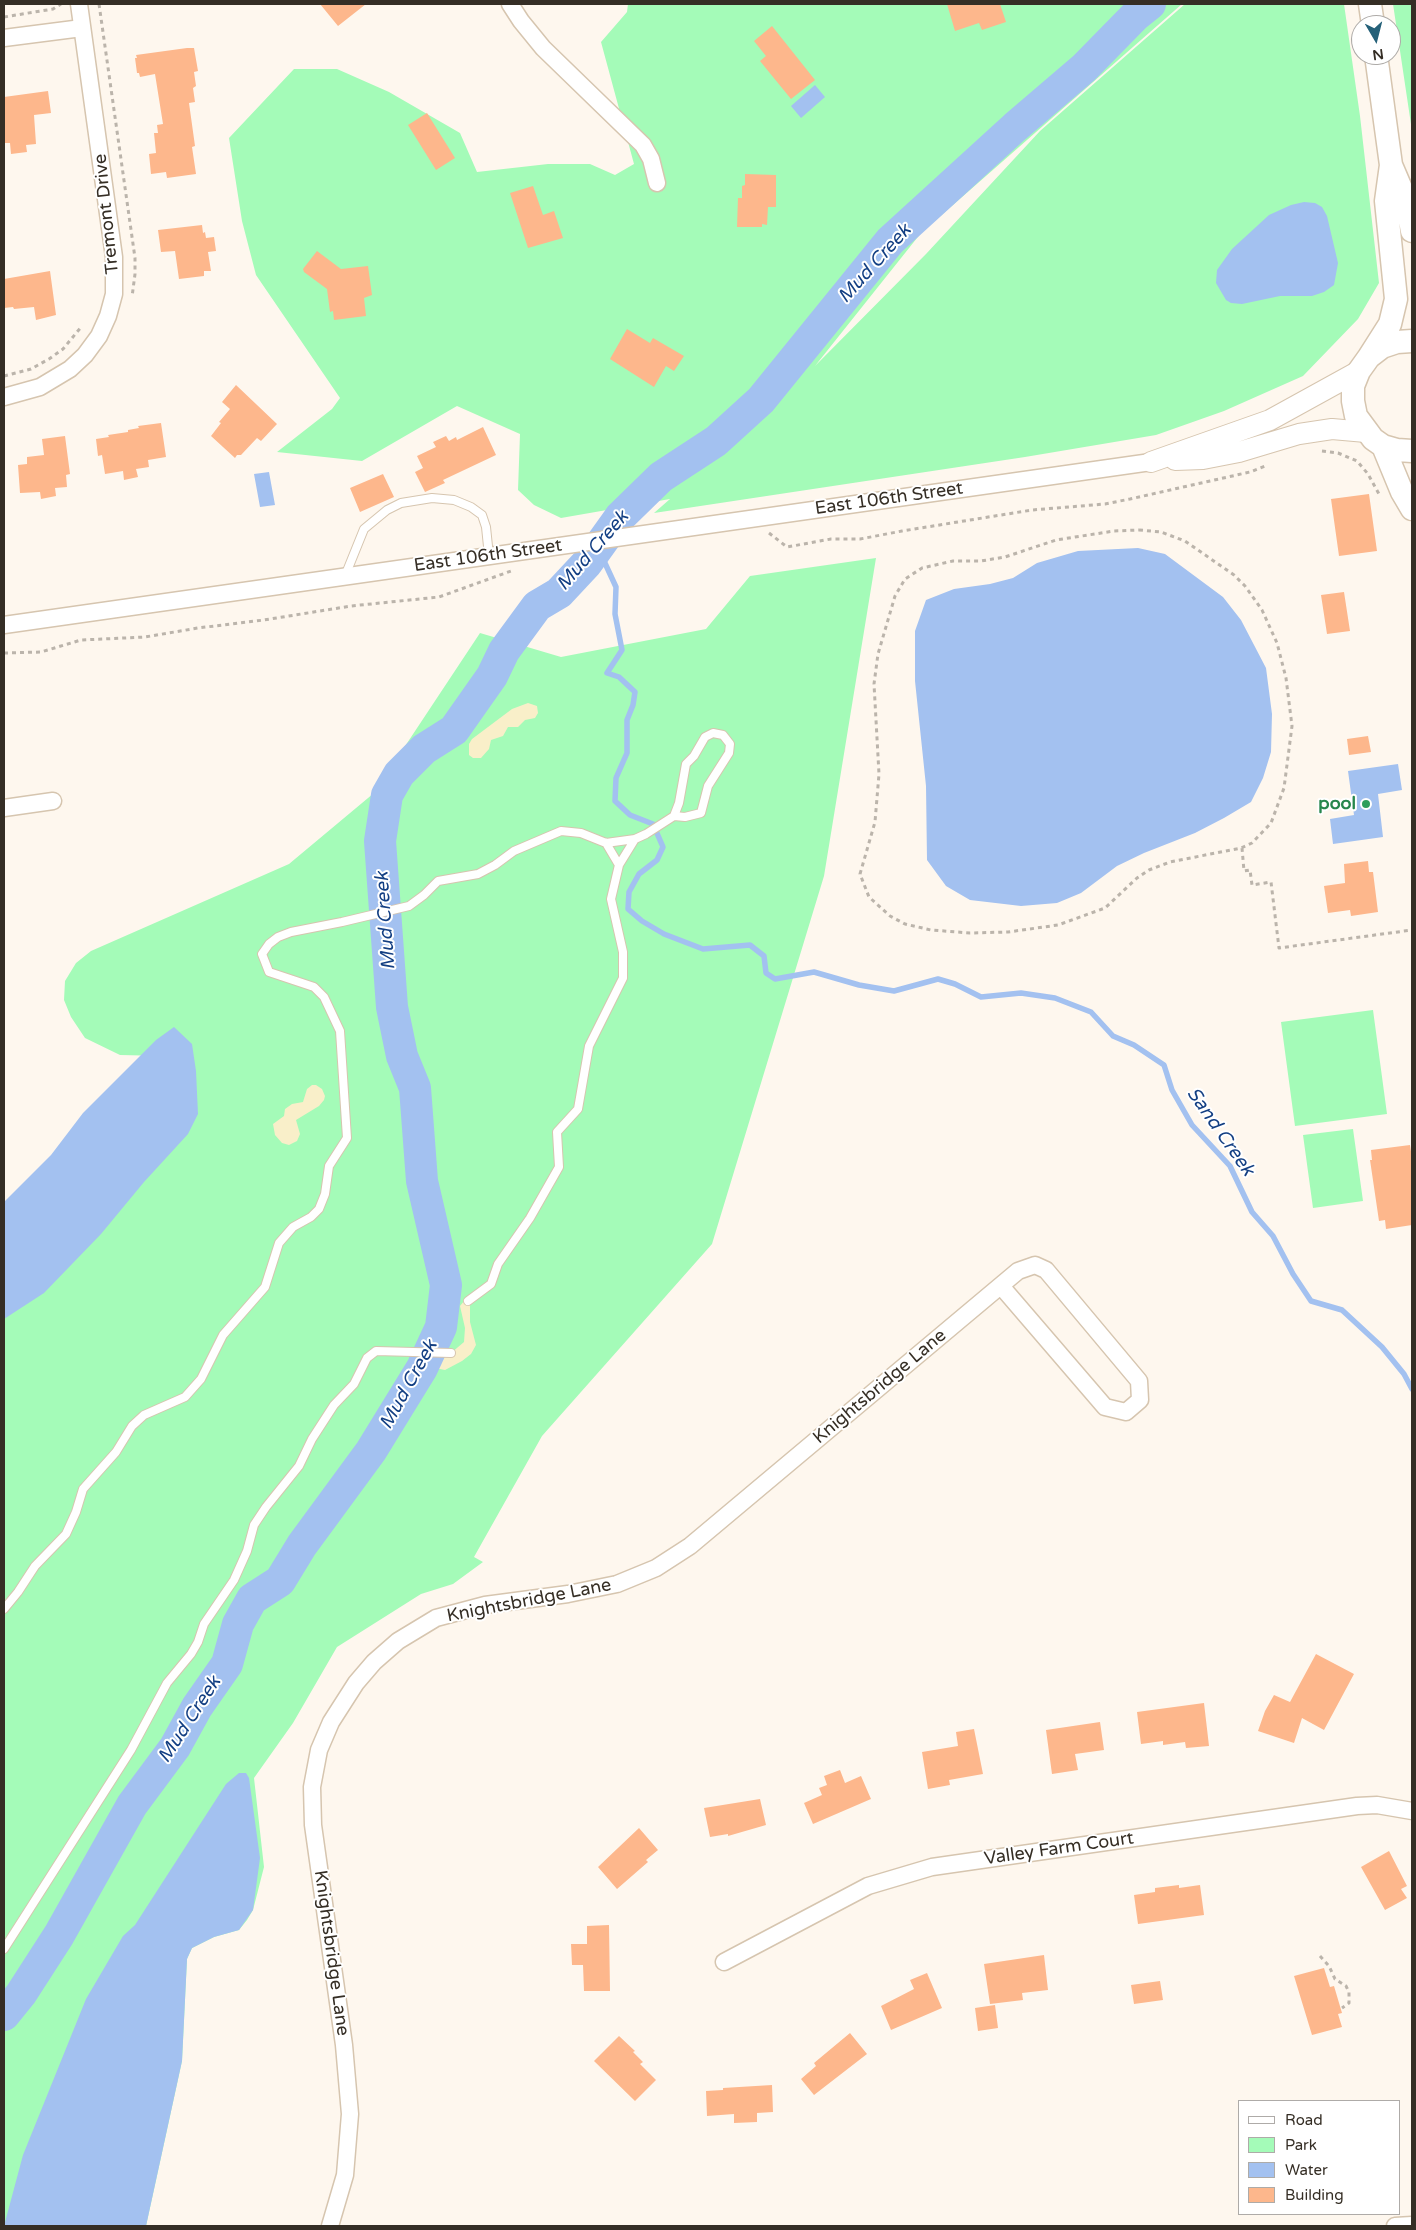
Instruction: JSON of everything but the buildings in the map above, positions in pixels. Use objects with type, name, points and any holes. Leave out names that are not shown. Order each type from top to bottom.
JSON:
[{"type":"main road","points":[[1377,65],[1391,165],[1406,200],[1412,231]]},
{"type":"main road","points":[[1391,165],[1386,201],[1396,299],[1390,324],[1364,364],[1354,386],[1353,401],[1356,416],[1375,439],[1412,509]]},
{"type":"main road","points":[[1364,364],[1382,347],[1397,342],[1412,341]]},
{"type":"main road","points":[[1375,439],[1397,450],[1412,451]]},
{"type":"street","name":"Tremont Drive","points":[[4,397],[40,388],[70,369],[85,355],[99,336],[108,316],[114,294],[114,257],[79,4]]},
{"type":"street","points":[[510,4],[521,22],[543,48],[643,145],[651,159],[657,183]]},
{"type":"street","points":[[4,38],[82,28]]},
{"type":"street","name":"East 106th Street","points":[[1151,462],[1270,420],[1364,364]]},
{"type":"street","name":"East 106th Street","points":[[4,625],[1151,462],[1203,459],[1239,452],[1299,434],[1348,429],[1375,439]]},
{"type":"street","points":[[4,808],[53,802]]},
{"type":"street","name":"Knightsbridge Lane","points":[[330,2226],[345,2175],[350,2114],[344,2045],[313,1825],[312,1787],[319,1750],[331,1722],[356,1683],[374,1662],[398,1641],[436,1618],[485,1605],[568,1594],[618,1584],[656,1568],[690,1546],[1000,1286],[1018,1271],[1035,1265],[1046,1270],[1139,1381],[1140,1400],[1126,1412],[1105,1407],[1000,1286]]},
{"type":"street","name":"Valley Farm Court","points":[[724,1962],[868,1886],[932,1868],[1357,1806],[1377,1805],[1412,1812]]},
{"type":"street","points":[[1395,2226],[1412,2225]]},
{"type":"lane","points":[[345,577],[364,529],[386,510],[401,503],[432,498],[454,500],[471,507],[482,515],[486,527],[489,556]]},
{"type":"lane","points":[[4,1609],[35,1566],[66,1534],[76,1512],[83,1489],[116,1452],[132,1426],[144,1415],[185,1397],[201,1379],[223,1335],[265,1287],[279,1243],[293,1227],[311,1217],[319,1209],[325,1194],[329,1166],[346,1138],[340,1031],[324,997],[314,987],[269,972],[262,954],[269,944],[278,937],[291,932],[409,906],[438,880],[478,874],[495,865],[514,851],[561,831],[581,833],[606,843],[635,839],[646,834],[674,816],[679,804],[686,764],[694,756],[705,737],[713,733],[723,735],[730,744],[729,753],[708,786],[701,813],[685,818],[674,816]]},
{"type":"lane","points":[[468,1301],[491,1284],[498,1264],[530,1218],[559,1167],[557,1132],[578,1109],[589,1046],[623,978],[623,952],[611,899],[619,865],[635,839]]},
{"type":"lane","points":[[606,843],[619,865]]},
{"type":"lane","points":[[4,1949],[131,1750],[167,1683],[191,1654],[198,1642],[204,1624],[234,1580],[247,1551],[254,1525],[299,1466],[312,1438],[334,1405],[354,1384],[367,1358],[376,1351],[451,1353]]},
{"type":"path","points":[[4,16],[53,9],[61,4]]},
{"type":"path","points":[[4,376],[32,369],[49,359],[73,339],[86,318]]},
{"type":"path","points":[[1315,452],[1338,452],[1357,461],[1368,474],[1380,496]]},
{"type":"path","points":[[763,528],[788,547],[830,539],[860,539],[902,530],[1023,512],[1130,499],[1170,488],[1250,472],[1277,462]]},
{"type":"path","points":[[1139,530],[1161,532],[1185,541],[1234,575],[1245,586],[1262,610],[1277,643],[1286,678],[1292,726],[1284,788],[1278,807],[1270,823],[1252,843],[1242,848],[1162,864],[1137,878],[1105,908],[1058,925],[1008,932],[970,933],[931,930],[905,924],[879,908],[869,897],[860,874],[875,822],[879,774],[874,684],[878,654],[895,596],[905,579],[922,568],[954,562],[981,561],[1005,557],[1056,540],[1114,531],[1139,530]]},
{"type":"path","points":[[4,653],[41,652],[81,640],[145,637],[352,606],[439,597],[517,569]]},
{"type":"path","points":[[1242,848],[1244,871],[1250,870],[1252,885],[1270,882],[1280,948],[1412,930]]},
{"type":"path","points":[[1320,1956],[1329,1966],[1334,1980],[1346,1986],[1349,1992],[1349,2003],[1342,2008]]},
{"type":"green space","points":[[628,4],[1182,4],[921,233],[815,366],[926,254],[1040,131],[1185,4],[1344,4],[1351,65],[1353,65],[1360,116],[1379,283],[1358,319],[1303,376],[1224,411],[1156,435],[1025,457],[654,513],[670,499],[561,518],[534,505],[518,490],[520,434],[457,406],[362,461],[277,452],[332,409],[340,398],[256,275],[242,221],[229,138],[294,69],[337,69],[389,92],[460,133],[477,172],[548,164],[590,164],[615,175],[634,164],[601,42],[627,12]]},
{"type":"green space","points":[[1393,4],[1412,4],[1412,131],[1401,57],[1401,15],[1395,15]]},
{"type":"green space","points":[[876,558],[824,876],[712,1244],[542,1436],[474,1557],[483,1562],[453,1584],[421,1594],[337,1647],[293,1723],[254,1778],[264,1867],[253,1910],[239,1930],[214,1937],[192,1948],[187,1959],[182,2061],[146,2226],[4,2226],[4,1256],[165,1056],[120,1055],[85,1038],[71,1017],[64,1000],[65,981],[76,963],[91,951],[289,864],[374,793],[480,633],[561,657],[706,629],[750,576]]},
{"type":"green space","points":[[1373,1010],[1387,1114],[1295,1126],[1281,1022]]},
{"type":"green space","points":[[1353,1129],[1363,1201],[1313,1208],[1303,1135]]},
{"type":"sand","points":[[528,703],[537,706],[538,713],[535,718],[525,720],[518,727],[508,727],[503,736],[491,740],[489,749],[481,758],[473,758],[469,755],[469,744],[472,739],[512,709]]},
{"type":"sand","points":[[312,1085],[322,1089],[325,1096],[324,1100],[319,1106],[296,1120],[300,1134],[297,1141],[289,1145],[282,1143],[275,1135],[273,1124],[284,1116],[285,1109],[292,1104],[303,1102],[307,1089]]},
{"type":"sand","points":[[464,1301],[468,1301],[470,1304],[470,1322],[476,1345],[471,1354],[462,1361],[445,1370],[435,1368],[433,1363],[436,1359],[451,1353],[464,1342],[465,1328],[460,1306]]},
{"type":"water","points":[[815,85],[825,97],[801,118],[791,106]]},
{"type":"water","points":[[1304,202],[1315,203],[1322,207],[1327,216],[1338,263],[1334,285],[1324,292],[1312,296],[1280,296],[1242,304],[1231,303],[1226,300],[1216,283],[1217,270],[1232,249],[1269,215],[1291,205]]},
{"type":"water","points":[[269,472],[275,505],[260,507],[254,474]]},
{"type":"water","points":[[1138,548],[1165,554],[1223,597],[1241,620],[1266,668],[1272,714],[1271,752],[1263,778],[1251,802],[1195,833],[1117,866],[1081,893],[1057,903],[1021,906],[970,900],[946,886],[927,860],[926,786],[915,681],[915,631],[926,600],[954,589],[990,584],[1013,578],[1037,563],[1078,551]]},
{"type":"water","name":"pool","points":[[1398,764],[1402,790],[1378,794],[1383,837],[1333,844],[1330,819],[1354,815],[1348,771]]},
{"type":"water","points":[[174,1027],[192,1044],[196,1071],[198,1114],[188,1134],[144,1182],[101,1234],[44,1293],[4,1319],[4,1202],[51,1155],[83,1113],[156,1040]]},
{"type":"water","points":[[239,1773],[246,1773],[249,1778],[260,1858],[253,1910],[239,1930],[214,1937],[192,1948],[187,1959],[182,2061],[146,2226],[4,2226],[23,2155],[86,1999],[123,1936],[135,1925],[226,1784]]},
{"type":"waterway","name":"Mud Creek","points":[[4,2015],[21,1994],[59,1935],[132,1805],[175,1747],[197,1707],[227,1664],[238,1624],[252,1599],[280,1581],[302,1545],[371,1451],[422,1368],[441,1327],[446,1285],[422,1181],[415,1088],[402,1056],[392,1007],[380,841],[387,795],[399,774],[424,749],[454,730],[492,676],[504,651],[537,606],[559,593],[587,563],[620,517],[661,477],[716,441],[761,400],[890,241],[1015,127],[1084,68],[1135,16],[1150,4]]},
{"type":"waterway","name":"Sand Creek","points":[[594,553],[604,561],[616,587],[615,614],[622,650],[607,673],[619,677],[635,692],[633,705],[627,720],[627,753],[616,778],[615,801],[630,815],[653,824],[663,847],[657,860],[639,874],[629,892],[628,909],[642,921],[664,934],[703,949],[750,945],[764,956],[766,973],[775,979],[814,972],[859,985],[894,991],[938,979],[955,984],[981,997],[1021,993],[1055,998],[1091,1012],[1113,1036],[1134,1045],[1164,1065],[1172,1090],[1192,1125],[1230,1166],[1252,1212],[1273,1236],[1293,1274],[1311,1301],[1342,1310],[1382,1347],[1404,1374],[1412,1389]]},
{"type":"place","name":"pool","points":[[1366,804]]}]
